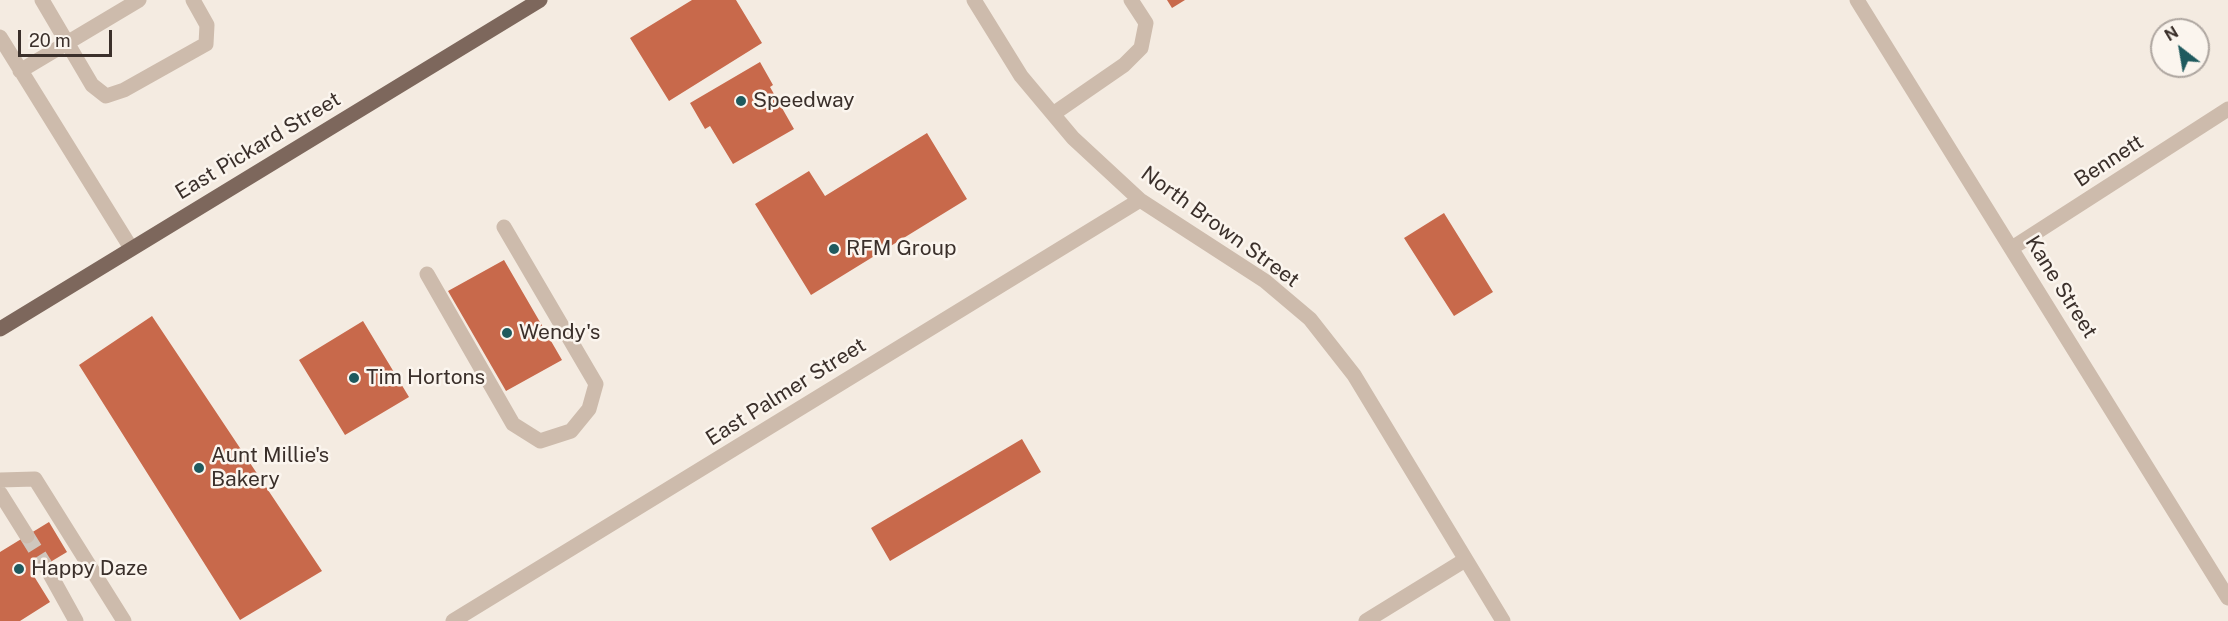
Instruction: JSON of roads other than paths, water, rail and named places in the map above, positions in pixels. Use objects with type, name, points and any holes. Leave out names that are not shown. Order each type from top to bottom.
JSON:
[{"type":"main road","name":"East Pickard Street","points":[[0,329],[532,2]]},
{"type":"street","points":[[42,0],[92,85],[106,96],[124,90],[206,44],[207,26],[194,0]]},
{"type":"street","points":[[20,71],[138,0]]},
{"type":"street","name":"North Brown Street","points":[[974,0],[1021,76],[1073,138],[1140,200],[1265,281],[1310,320],[1354,375],[1503,621]]},
{"type":"street","points":[[1053,114],[1124,65],[1141,48],[1146,23],[1131,0]]},
{"type":"street","name":"Kane Street","points":[[1857,0],[2228,598]]},
{"type":"street","points":[[0,37],[131,248]]},
{"type":"street","name":"Bennett","points":[[2012,248],[2228,109]]},
{"type":"street","name":"East Palmer Street","points":[[453,621],[1140,200]]},
{"type":"street","points":[[427,274],[513,423],[540,441],[571,431],[589,409],[596,384],[504,227]]},
{"type":"street","points":[[27,536],[1,481],[35,479],[124,621]]},
{"type":"street","points":[[1366,621],[1465,560]]},
{"type":"street","points":[[45,565],[76,621]]},
{"type":"tunnel","points":[[27,536],[45,565]]},
{"type":"place","name":"Speedway","points":[[741,101]]},
{"type":"place","name":"RFM Group","points":[[834,249]]},
{"type":"place","name":"Wendy's","points":[[507,333]]},
{"type":"place","name":"Tim Hortons","points":[[354,378]]},
{"type":"place","name":"Aunt Millie's Bakery","points":[[199,468]]},
{"type":"place","name":"Happy Daze","points":[[19,569]]}]
